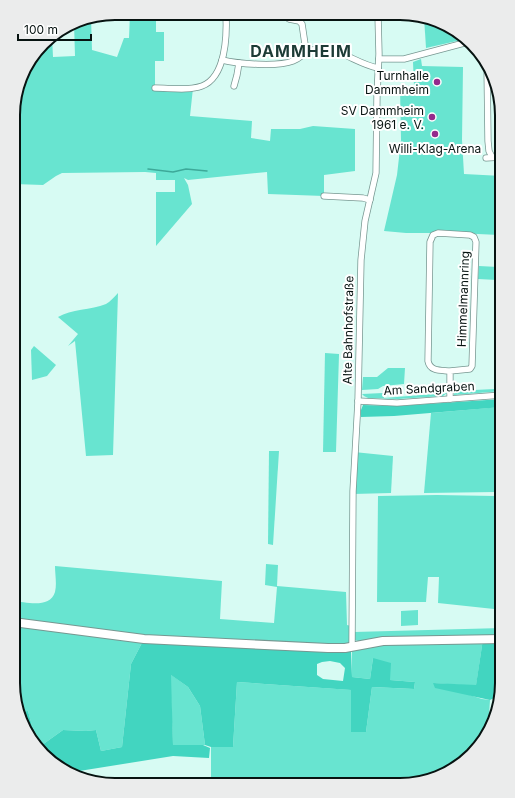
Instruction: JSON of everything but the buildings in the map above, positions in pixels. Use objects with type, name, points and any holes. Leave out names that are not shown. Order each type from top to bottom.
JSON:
[{"type":"street","points":[[155,88],[189,88],[202,86],[212,80],[222,60],[225,42],[226,20]]},
{"type":"street","points":[[294,20],[299,21],[302,24],[306,51]]},
{"type":"street","name":"Alte Bahnhofstraße","points":[[352,646],[352,491],[358,401],[362,255],[365,221],[376,173],[378,20]]},
{"type":"street","points":[[378,59],[397,60],[408,58],[462,44]]},
{"type":"street","points":[[222,60],[239,63],[285,63],[294,61],[306,51],[319,49],[335,51],[372,67],[378,68]]},
{"type":"street","points":[[234,86],[238,75],[239,63]]},
{"type":"street","points":[[487,77],[488,141],[489,151],[492,158]]},
{"type":"street","points":[[486,158],[495,158]]},
{"type":"street","points":[[324,196],[363,198],[370,200]]},
{"type":"street","name":"Himmelmannring","points":[[438,233],[470,235],[474,237],[476,242],[472,366],[468,370],[450,371],[432,369],[428,362],[430,242],[433,235],[438,233]]},
{"type":"street","points":[[450,371],[450,399]]},
{"type":"street","name":"Am Sandgraben","points":[[358,401],[397,403],[495,396]]},
{"type":"street","points":[[20,623],[153,640],[328,648],[340,648],[383,641],[495,639]]},
{"type":"green space","points":[[130,20],[156,20],[156,32],[164,32],[164,61],[155,61],[155,88],[193,88],[190,116],[252,121],[251,138],[270,141],[271,129],[300,129],[313,126],[355,129],[355,171],[324,175],[324,196],[268,194],[267,172],[188,180],[184,178],[188,185],[192,204],[156,246],[156,192],[175,192],[175,180],[156,180],[156,173],[145,172],[62,173],[43,185],[20,184],[21,103],[23,90],[27,79],[36,62],[52,44],[53,57],[75,56],[74,29],[84,25],[91,23],[92,50],[117,57],[124,38],[129,38]]},
{"type":"green space","points":[[424,23],[448,33],[459,41],[426,48]]},
{"type":"green space","points":[[421,59],[422,66],[463,67],[462,140],[464,174],[495,176],[495,235],[406,233],[384,231],[397,175],[401,140],[400,87],[414,86],[413,62]]},
{"type":"green space","points":[[479,266],[495,267],[495,280],[478,279]]},
{"type":"green space","points":[[118,293],[113,455],[86,456],[75,341],[68,346],[78,334],[58,317],[69,312],[106,304]]},
{"type":"green space","points":[[34,346],[56,365],[47,376],[32,380],[31,350]]},
{"type":"green space","points":[[325,353],[339,354],[336,452],[323,452]]},
{"type":"green space","points":[[388,368],[405,368],[404,384],[383,386],[378,389],[362,390],[363,377],[377,377]]},
{"type":"green space","points":[[495,389],[495,392],[454,395],[454,391]]},
{"type":"green space","points":[[383,393],[384,398],[447,393],[443,396],[398,399],[368,398],[362,394]]},
{"type":"green space","points":[[495,399],[495,408],[394,416],[361,417],[363,405],[397,406]]},
{"type":"green space","points":[[495,407],[495,492],[424,493],[431,413]]},
{"type":"green space","points":[[269,451],[279,451],[273,545],[268,544]]},
{"type":"green space","points":[[354,452],[393,456],[391,493],[353,494]]},
{"type":"green space","points":[[378,496],[495,496],[494,609],[438,603],[439,577],[428,577],[426,602],[377,602]]},
{"type":"green space","points":[[266,564],[278,565],[277,586],[346,592],[347,625],[351,626],[352,646],[483,639],[476,686],[433,683],[482,699],[490,700],[489,716],[479,736],[463,754],[453,762],[436,771],[419,776],[406,778],[211,778],[211,747],[233,747],[237,682],[352,690],[366,732],[372,687],[414,689],[415,682],[390,680],[373,658],[370,679],[352,677],[352,647],[144,639],[131,664],[122,747],[101,751],[96,730],[63,730],[43,744],[40,741],[32,726],[28,711],[24,711],[20,689],[20,602],[43,603],[52,597],[56,589],[55,566],[222,581],[220,619],[274,623],[277,587],[265,585]]},
{"type":"green space","points":[[418,610],[418,625],[401,626],[401,611]]},
{"type":"green space","points":[[495,628],[495,637],[371,639],[359,641],[354,640],[354,632]]},
{"type":"green space","points":[[144,639],[351,651],[352,677],[370,679],[373,658],[391,663],[390,680],[415,682],[414,689],[372,687],[366,732],[351,732],[351,690],[237,682],[233,747],[211,747],[205,745],[200,706],[188,687],[171,675],[173,745],[203,745],[210,748],[209,758],[173,756],[79,771],[57,758],[43,744],[63,730],[96,730],[101,751],[122,747],[131,664]],"holes":[[[330,661],[340,663],[345,668],[343,681],[323,679],[317,675],[317,664],[322,662]]]},
{"type":"green space","points":[[483,639],[495,640],[494,698],[490,700],[435,688],[433,683],[476,685]]},
{"type":"green space","points":[[170,674],[188,687],[200,706],[205,745],[173,745]]},
{"type":"green space","points":[[24,711],[28,711],[32,726],[39,740]]},
{"type":"waterway","points":[[148,169],[173,172],[186,169],[207,171]]},
{"type":"place","name":"Turnhalle Dammheim","points":[[437,82]]},
{"type":"place","name":"SV Dammheim 1961 e. V.","points":[[432,117]]},
{"type":"place","name":"Willi-Klag-Arena","points":[[435,134]]},
{"type":"district","name":"DAMMHEIM","points":[[301,51]]}]
